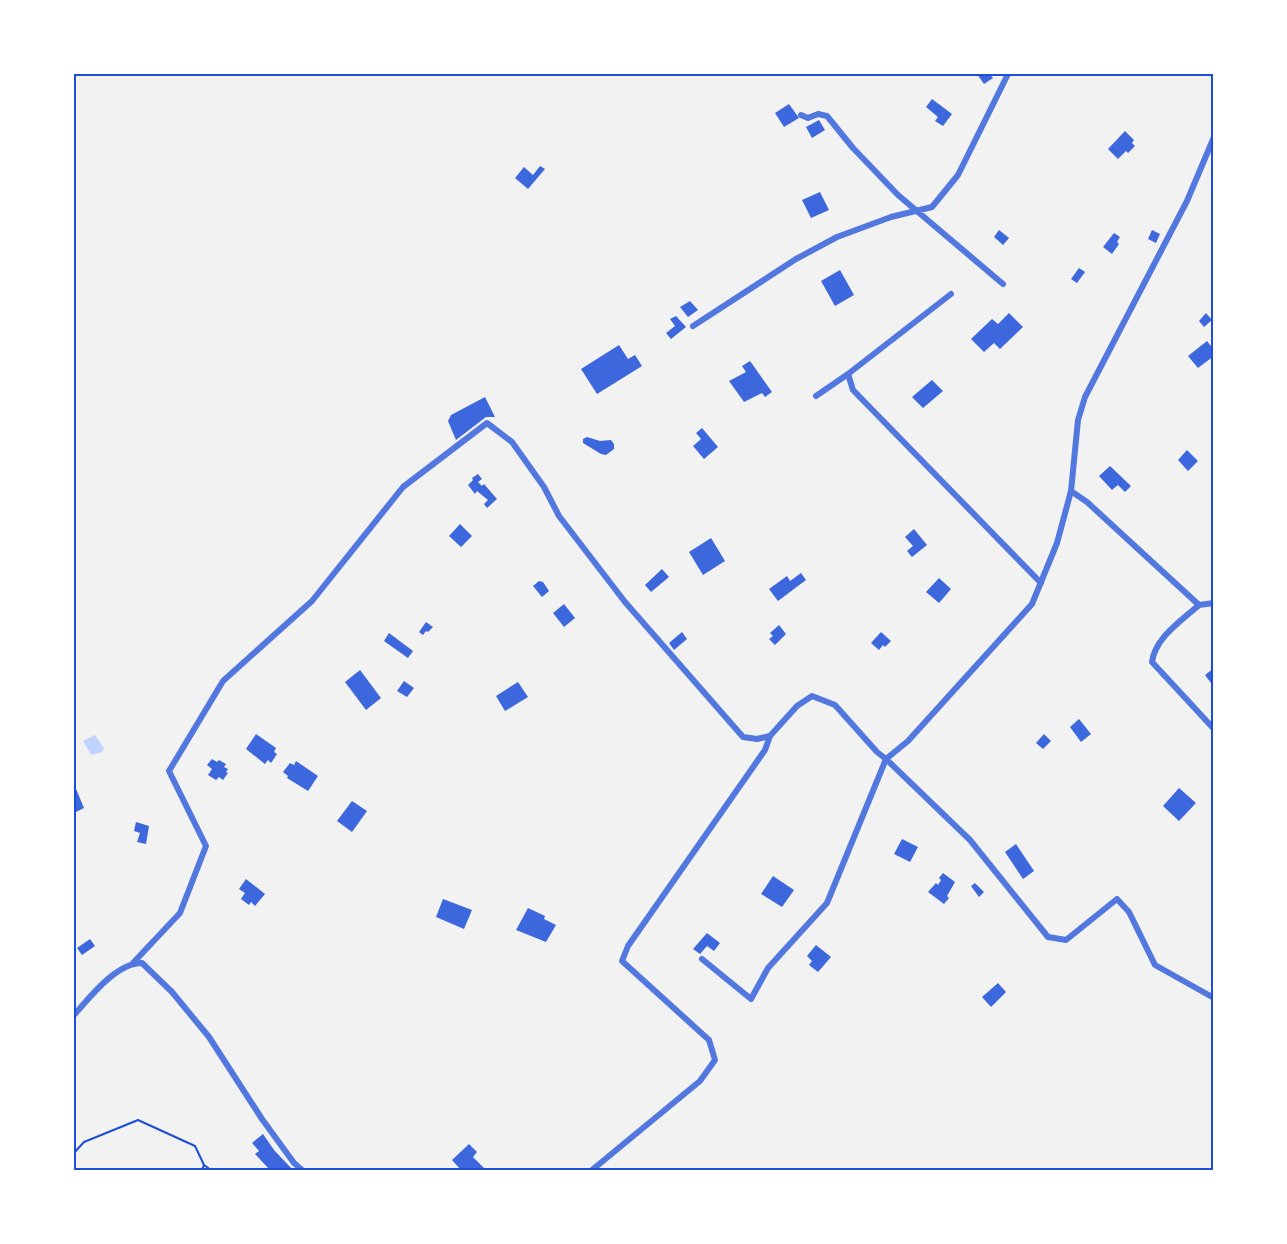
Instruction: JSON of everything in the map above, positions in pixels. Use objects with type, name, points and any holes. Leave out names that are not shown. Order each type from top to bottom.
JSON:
[{"type":"street","points":[[693,326],[796,259],[837,237],[891,217],[932,207],[958,175],[1008,74]]},
{"type":"street","points":[[801,116],[808,117],[818,114],[826,116],[852,148],[898,195],[1003,284]]},
{"type":"street","points":[[702,959],[751,999],[768,968],[827,903],[886,759],[908,741],[1032,604],[1057,543],[1071,491],[1078,420],[1085,397],[1187,201],[1214,136]]},
{"type":"street","points":[[816,396],[951,294]]},
{"type":"street","points":[[848,374],[853,390],[1041,583]]},
{"type":"street","points":[[74,1015],[117,972],[133,963],[180,913],[206,846],[169,771],[223,681],[312,601],[403,487],[487,423],[512,442],[544,487],[559,516],[619,594],[743,737],[757,739],[770,736]]},
{"type":"street","points":[[1071,491],[1087,502],[1199,605]]},
{"type":"street","points":[[1214,603],[1199,605],[1162,640],[1153,652],[1152,662],[1214,729]]},
{"type":"street","points":[[592,1170],[700,1081],[715,1060],[709,1040],[622,962],[628,946],[765,750],[770,736],[797,706],[812,696],[835,705],[877,752],[970,840],[1048,937],[1066,940],[1117,899],[1129,912],[1155,965],[1214,998]]},
{"type":"street","points":[[133,963],[142,963],[172,992],[201,1028],[294,1163],[302,1170]]},
{"type":"path","points":[[74,1153],[84,1142],[138,1120],[195,1146],[204,1165],[211,1170]]},
{"type":"path","points":[[202,1170],[204,1165]]},
{"type":"water","points":[[95,735],[104,748],[102,752],[91,755],[83,741]]},
{"type":"building","points":[[977,74],[990,74],[993,78],[984,84]]},
{"type":"building","points":[[932,99],[952,114],[943,126],[935,121],[938,117],[926,107]]},
{"type":"building","points":[[789,104],[799,118],[784,127],[775,113]]},
{"type":"building","points":[[819,120],[825,130],[812,138],[806,127]]},
{"type":"building","points":[[1125,131],[1134,140],[1132,143],[1135,146],[1118,159],[1108,149]]},
{"type":"building","points":[[540,166],[545,169],[528,189],[515,178],[524,167],[533,175]]},
{"type":"building","points":[[820,192],[829,210],[811,218],[802,200]]},
{"type":"building","points":[[999,230],[1009,238],[1003,245],[994,237]]},
{"type":"building","points":[[1152,230],[1160,234],[1156,243],[1148,239]]},
{"type":"building","points":[[1114,233],[1120,237],[1117,242],[1119,244],[1112,254],[1103,247]]},
{"type":"building","points":[[1079,268],[1085,272],[1077,283],[1071,279]]},
{"type":"building","points":[[840,270],[854,295],[835,306],[821,281]]},
{"type":"building","points":[[690,301],[698,310],[688,317],[680,307]]},
{"type":"building","points":[[1009,313],[1023,327],[1000,349],[994,343],[984,352],[971,339],[992,319],[998,324]]},
{"type":"building","points":[[1206,313],[1212,320],[1204,327],[1199,321]]},
{"type":"building","points":[[676,316],[686,327],[671,339],[666,333],[675,326],[670,319]]},
{"type":"building","points":[[1207,341],[1214,350],[1214,356],[1198,368],[1188,356]]},
{"type":"building","points":[[619,345],[628,359],[635,355],[642,366],[597,394],[581,369]]},
{"type":"building","points":[[750,361],[772,392],[765,397],[762,393],[744,402],[729,381],[746,372],[742,366]]},
{"type":"building","points":[[932,380],[943,391],[923,408],[912,397]]},
{"type":"building","points":[[485,397],[495,417],[486,417],[456,440],[448,421],[451,415]]},
{"type":"building","points":[[702,428],[718,447],[704,459],[693,446],[701,439],[696,433]]},
{"type":"building","points":[[587,437],[600,441],[611,440],[614,449],[606,455],[601,454],[583,443],[583,439]]},
{"type":"building","points":[[1187,450],[1198,461],[1188,471],[1178,460]]},
{"type":"building","points":[[1110,466],[1131,486],[1125,492],[1118,485],[1112,490],[1099,476]]},
{"type":"building","points":[[478,474],[482,479],[478,482],[482,486],[484,484],[497,499],[487,508],[484,504],[488,500],[477,491],[475,494],[468,485]]},
{"type":"building","points":[[460,524],[472,536],[461,547],[449,536]]},
{"type":"building","points":[[914,529],[927,545],[912,557],[907,551],[913,546],[905,537]]},
{"type":"building","points":[[711,538],[725,561],[703,575],[689,552]]},
{"type":"building","points":[[662,569],[669,577],[651,592],[645,585]]},
{"type":"building","points":[[801,573],[806,580],[778,601],[769,589],[787,576],[790,581]]},
{"type":"building","points":[[939,578],[951,589],[939,603],[926,592]]},
{"type":"building","points":[[539,581],[543,582],[549,591],[542,597],[533,586]]},
{"type":"building","points":[[564,604],[575,618],[564,627],[553,613]]},
{"type":"building","points":[[426,622],[433,627],[423,635],[419,632]]},
{"type":"building","points":[[779,625],[786,634],[775,645],[769,639],[773,636],[770,633]]},
{"type":"building","points":[[682,632],[687,639],[674,650],[669,643]]},
{"type":"building","points":[[881,632],[891,641],[879,650],[871,643]]},
{"type":"building","points":[[389,633],[413,651],[408,658],[384,641]]},
{"type":"building","points":[[1214,668],[1214,687],[1205,675]]},
{"type":"building","points":[[360,670],[381,698],[366,710],[345,682]]},
{"type":"building","points":[[404,681],[414,688],[407,697],[397,691]]},
{"type":"building","points":[[518,682],[528,697],[505,711],[496,696]]},
{"type":"building","points":[[1079,719],[1091,734],[1081,742],[1070,727]]},
{"type":"building","points":[[256,734],[276,748],[274,752],[277,754],[271,763],[268,760],[265,764],[246,749]]},
{"type":"building","points":[[1044,734],[1051,741],[1043,749],[1036,743]]},
{"type":"building","points":[[212,759],[226,764],[224,767],[228,769],[226,772],[228,773],[223,780],[219,777],[216,780],[208,775],[212,769],[207,765]]},
{"type":"building","points":[[296,761],[318,776],[308,791],[287,778],[288,776],[283,772],[290,763],[294,765]]},
{"type":"building","points":[[74,784],[84,808],[74,813]]},
{"type":"building","points":[[1179,788],[1196,803],[1179,821],[1163,806]]},
{"type":"building","points":[[352,801],[367,811],[352,832],[337,821]]},
{"type":"building","points":[[136,822],[149,826],[146,844],[137,842],[140,833],[134,831]]},
{"type":"building","points":[[902,839],[918,847],[910,862],[894,854]]},
{"type":"building","points":[[1016,844],[1034,871],[1023,879],[1005,852]]},
{"type":"building","points":[[943,873],[955,882],[944,904],[928,892],[936,883],[938,885]]},
{"type":"building","points":[[773,876],[794,890],[782,907],[761,894]]},
{"type":"building","points":[[246,879],[265,894],[255,906],[241,899],[245,893],[239,889]]},
{"type":"building","points":[[975,883],[984,892],[979,897],[971,886]]},
{"type":"building","points":[[443,899],[472,910],[464,929],[436,917]]},
{"type":"building","points":[[528,908],[545,916],[544,919],[556,925],[546,942],[516,930]]},
{"type":"building","points":[[707,933],[720,943],[714,951],[707,946],[700,954],[693,949]]},
{"type":"building","points":[[90,939],[95,946],[82,955],[77,948]]},
{"type":"building","points":[[816,945],[831,957],[818,972],[809,965],[812,961],[807,956]]},
{"type":"building","points":[[998,983],[1006,992],[991,1007],[982,997]]},
{"type":"building","points":[[263,1134],[293,1170],[270,1170],[255,1154],[259,1151],[252,1143]]},
{"type":"building","points":[[469,1144],[477,1152],[473,1157],[486,1170],[469,1168],[461,1170],[452,1160]]}]
